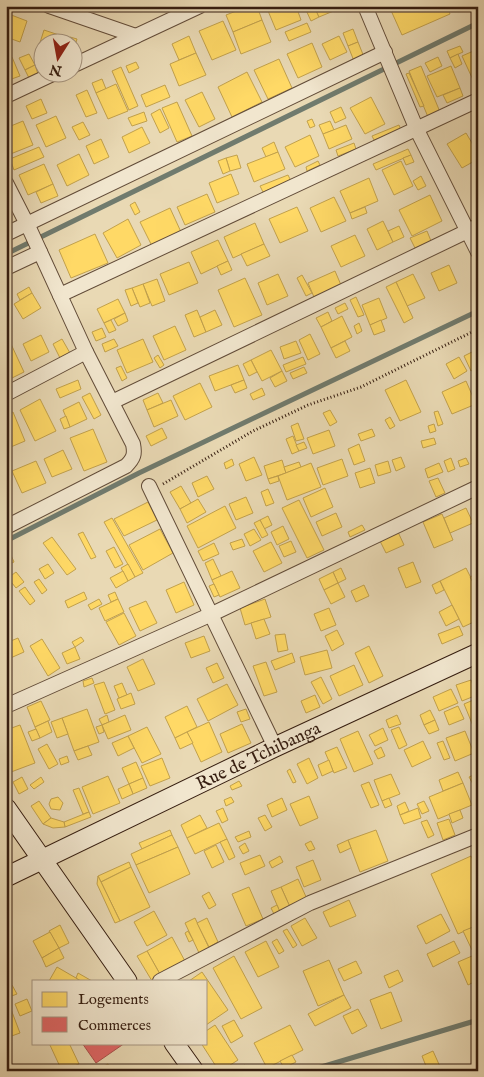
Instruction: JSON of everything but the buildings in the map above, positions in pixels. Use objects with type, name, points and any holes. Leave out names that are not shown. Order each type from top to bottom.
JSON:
[{"type":"street","points":[[49,6],[136,36]]},
{"type":"street","points":[[82,61],[200,6]]},
{"type":"street","points":[[365,6],[417,130],[472,229],[478,252]]},
{"type":"street","points":[[6,234],[29,226],[385,54]]},
{"type":"street","points":[[6,96],[36,82]]},
{"type":"street","points":[[60,295],[478,100]]},
{"type":"street","points":[[6,183],[29,226],[86,352],[132,444],[133,459],[126,466],[6,527]]},
{"type":"street","points":[[112,402],[472,229]]},
{"type":"street","points":[[6,268],[38,248]]},
{"type":"street","points":[[6,394],[86,352]]},
{"type":"street","points":[[6,706],[212,614],[478,487]]},
{"type":"street","points":[[150,488],[275,747]]},
{"type":"street","name":"Rue de Tchibanga","points":[[6,877],[275,747],[478,653]]},
{"type":"street","points":[[6,808],[126,980]]},
{"type":"street","points":[[162,980],[310,903],[478,835]]},
{"type":"street","points":[[175,1044],[194,1071]]},
{"type":"path","points":[[150,488],[253,431],[308,405],[361,387],[478,329]]},
{"type":"waterway","points":[[6,254],[478,23]]},
{"type":"waterway","points":[[6,541],[139,473],[478,311]]},
{"type":"waterway","points":[[308,1071],[478,1020]]}]
